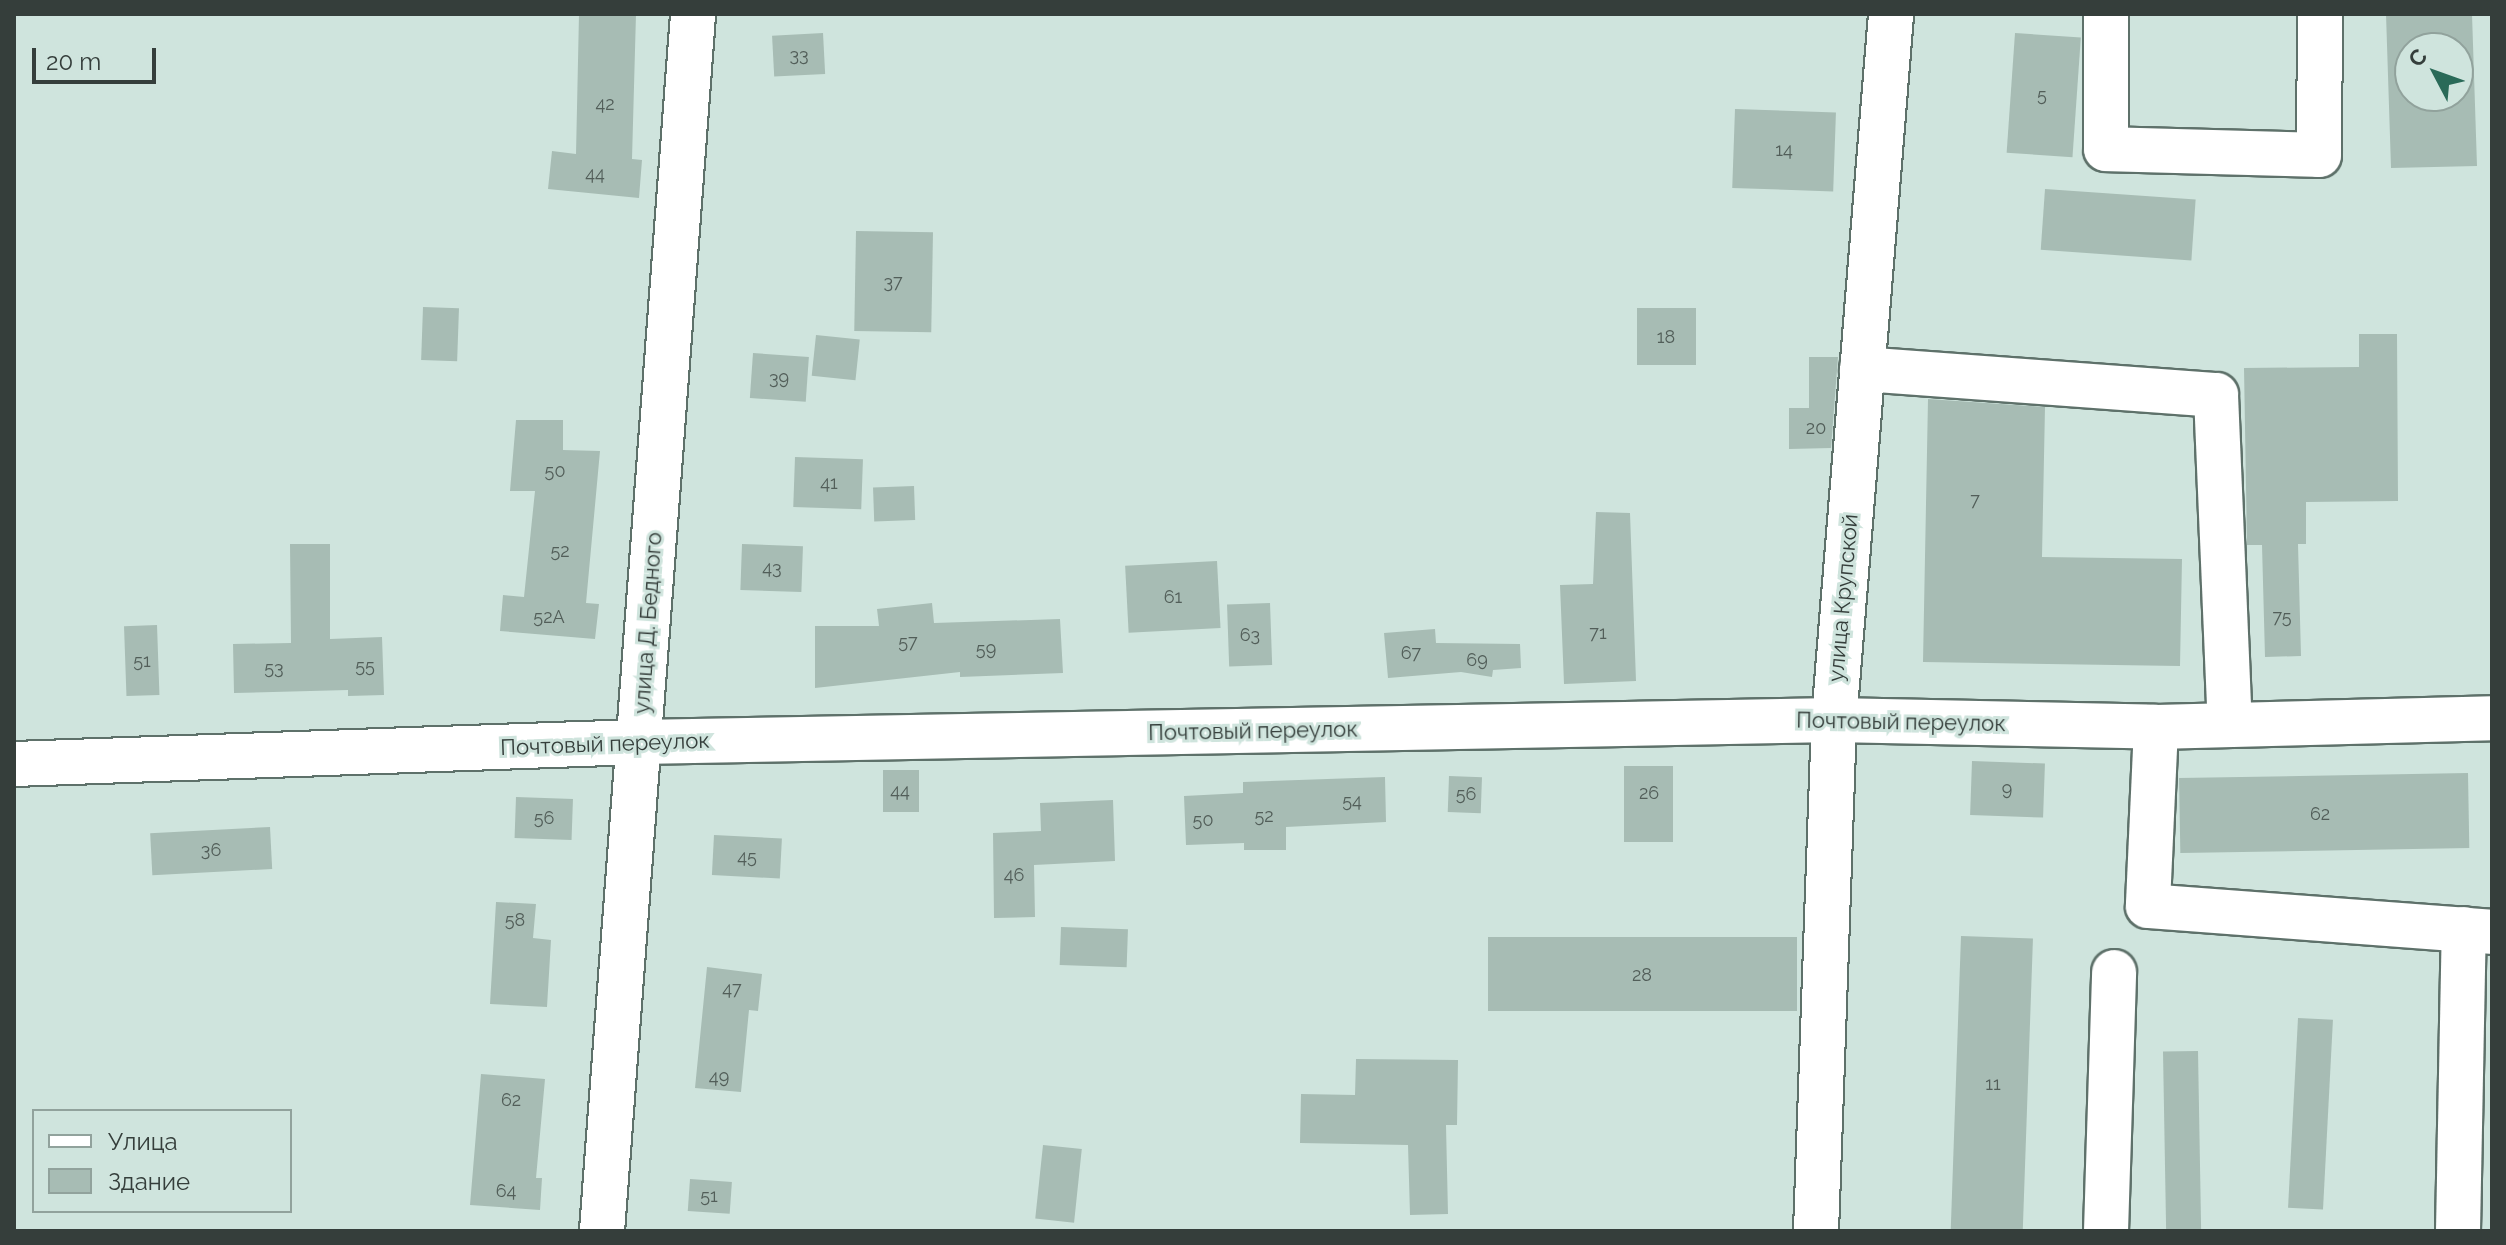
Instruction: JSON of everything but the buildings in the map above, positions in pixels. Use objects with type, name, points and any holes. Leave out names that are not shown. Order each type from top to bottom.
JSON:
[{"type":"street","name":"улица Д. Бедного","points":[[602,1231],[693,14]]},
{"type":"street","name":"улица Крупской","points":[[1816,1231],[1834,720],[1891,14]]},
{"type":"street","points":[[2106,14],[2106,149],[2319,155],[2320,14]]},
{"type":"street","points":[[1862,369],[2216,395],[2230,724]]},
{"type":"street","name":"Почтовый переулок","points":[[14,764],[639,742],[1834,720],[2156,727],[2492,718]]},
{"type":"street","points":[[2156,727],[2148,906],[2478,931],[2458,1231]]},
{"type":"street","points":[[2106,1231],[2114,972]]}]
